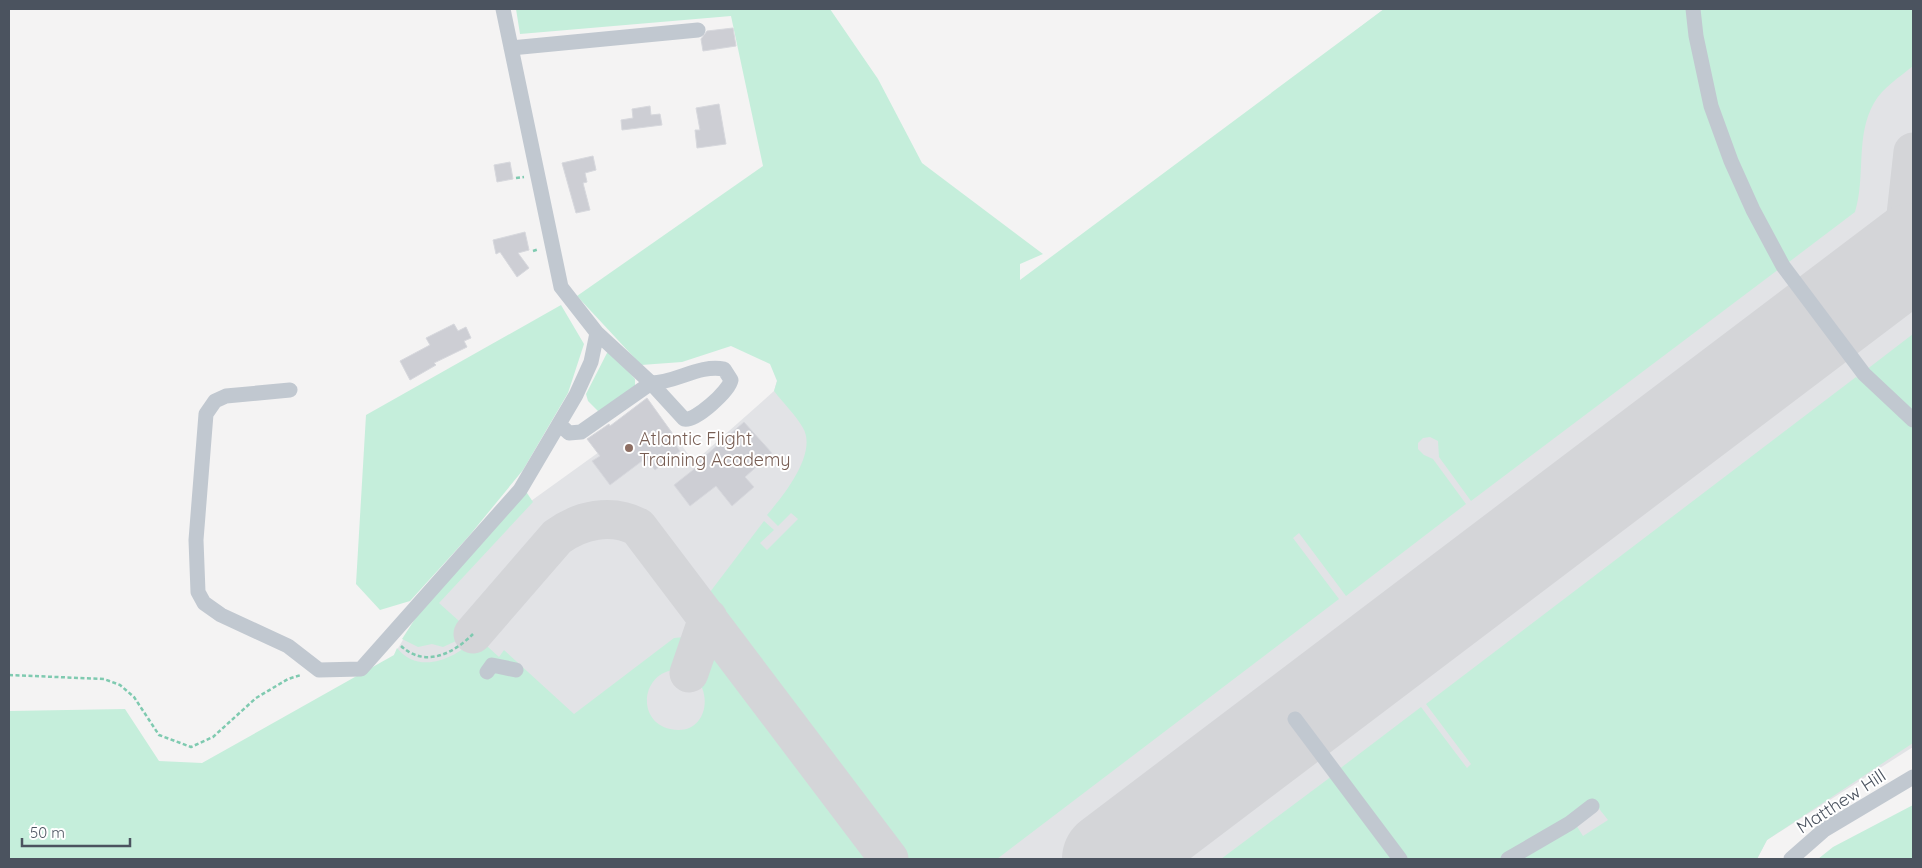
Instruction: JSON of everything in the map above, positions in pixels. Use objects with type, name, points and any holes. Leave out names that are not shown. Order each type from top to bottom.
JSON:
[{"type":"street","points":[[503,9],[561,287],[597,333],[651,383],[684,419],[688,420],[695,417],[728,388],[731,380],[724,369],[717,367],[706,368],[663,383],[651,383],[581,432],[569,433],[559,424]]},
{"type":"street","points":[[1693,9],[1696,36],[1712,106],[1730,161],[1757,218],[1783,266],[1864,374],[1913,420]]},
{"type":"street","points":[[511,48],[698,30]]},
{"type":"street","points":[[290,390],[226,396],[215,402],[206,414],[196,540],[198,592],[204,603],[221,615],[288,646],[319,670],[360,669],[520,490],[576,395],[591,362],[597,333]]},
{"type":"street","points":[[487,672],[492,665],[515,671]]},
{"type":"street","points":[[1295,719],[1400,859]]},
{"type":"street","name":"Matthew Hill","points":[[1791,859],[1824,830],[1913,777]]},
{"type":"street","points":[[1508,859],[1570,823],[1592,806]]},
{"type":"path","points":[[392,634],[410,654],[425,658],[447,654],[462,645],[473,634]]},
{"type":"path","points":[[9,676],[104,679],[120,685],[134,697],[159,735],[191,747],[213,737],[256,698],[288,679],[319,670]]},
{"type":"shaded area","points":[[1384,9],[1913,9],[1913,747],[1767,840],[1757,859],[525,859],[394,655],[417,616],[531,501],[656,411],[694,462],[774,391],[777,381],[822,438]]},
{"type":"green space","points":[[516,9],[830,9],[878,79],[922,163],[1043,254],[1020,264],[1020,280],[1384,9],[1691,9],[1694,41],[1779,269],[1471,501],[1439,457],[1438,441],[1430,437],[1423,438],[1418,443],[1418,449],[1424,455],[1433,459],[1466,504],[1346,596],[1299,533],[1293,538],[1339,599],[997,859],[904,859],[707,596],[764,521],[774,530],[760,543],[767,550],[798,519],[791,513],[778,526],[767,515],[789,486],[802,462],[806,450],[806,438],[803,428],[774,391],[777,381],[770,364],[731,346],[682,362],[641,365],[577,296],[763,166],[731,16],[520,34]]},
{"type":"green space","points":[[1698,9],[1913,9],[1913,66],[1882,92],[1868,116],[1855,212],[1785,265],[1753,203],[1709,81]]},
{"type":"green space","points":[[561,305],[584,344],[568,393],[523,470],[469,536],[410,601],[380,610],[356,584],[366,415]]},
{"type":"green space","points":[[1913,334],[1913,413],[1866,370]]},
{"type":"green space","points":[[611,352],[635,379],[635,386],[599,412],[588,401],[586,394],[607,353]]},
{"type":"green space","points":[[1856,377],[1913,424],[1913,743],[1767,840],[1757,859],[1519,859],[1576,825],[1583,836],[1608,820],[1593,801],[1499,859],[1405,859],[1338,770],[1421,707],[1467,768],[1471,764],[1426,704]]},
{"type":"green space","points":[[525,490],[533,502],[439,603],[469,630],[456,641],[443,647],[432,644],[418,647],[402,639],[424,605]]},
{"type":"green space","points":[[695,636],[682,670],[669,671],[658,676],[651,685],[647,705],[651,715],[658,724],[670,729],[681,730],[691,727],[698,722],[705,705],[701,685],[695,676],[706,641],[715,645],[873,859],[9,859],[9,711],[125,709],[159,761],[202,763],[394,655],[397,648],[406,656],[416,661],[438,661],[459,652],[477,637],[499,657],[504,650],[574,714],[674,638]]},
{"type":"green space","points":[[1332,776],[1395,859],[1221,859]]},
{"type":"green space","points":[[1913,805],[1913,859],[1818,859],[1833,847]]},
{"type":"building","points":[[733,28],[736,46],[703,51],[701,39],[707,31]]},
{"type":"building","points":[[719,104],[726,144],[697,148],[695,130],[700,130],[696,108]]},
{"type":"building","points":[[650,106],[651,115],[660,114],[662,125],[622,130],[621,120],[633,118],[632,109]]},
{"type":"building","points":[[593,156],[596,170],[585,173],[587,182],[583,183],[590,210],[576,213],[562,163]]},
{"type":"building","points":[[510,162],[513,179],[497,182],[494,165]]},
{"type":"building","points":[[525,232],[529,250],[518,253],[529,268],[517,277],[500,252],[496,254],[493,240]]},
{"type":"building","points":[[454,324],[458,331],[466,327],[471,338],[464,341],[467,347],[434,363],[436,365],[410,380],[400,361],[430,345],[426,338]]},
{"type":"building","points":[[647,398],[675,437],[671,439],[680,451],[655,470],[646,458],[610,485],[592,461],[600,456],[587,439],[609,424],[610,426]]},
{"type":"building","points":[[744,422],[772,453],[745,477],[754,487],[732,506],[716,486],[690,506],[674,485],[698,466],[696,464]]},
{"type":"taxiway","points":[[1882,275],[1906,215],[1913,152]]},
{"type":"taxiway","points":[[473,634],[557,537],[566,531],[596,520],[617,520],[638,527],[889,859]]},
{"type":"taxiway","points":[[689,673],[708,618]]},
{"type":"runway","points":[[1110,859],[1913,251]]},
{"type":"place","name":"Atlantic Flight Training Academy","points":[[629,448]]}]
